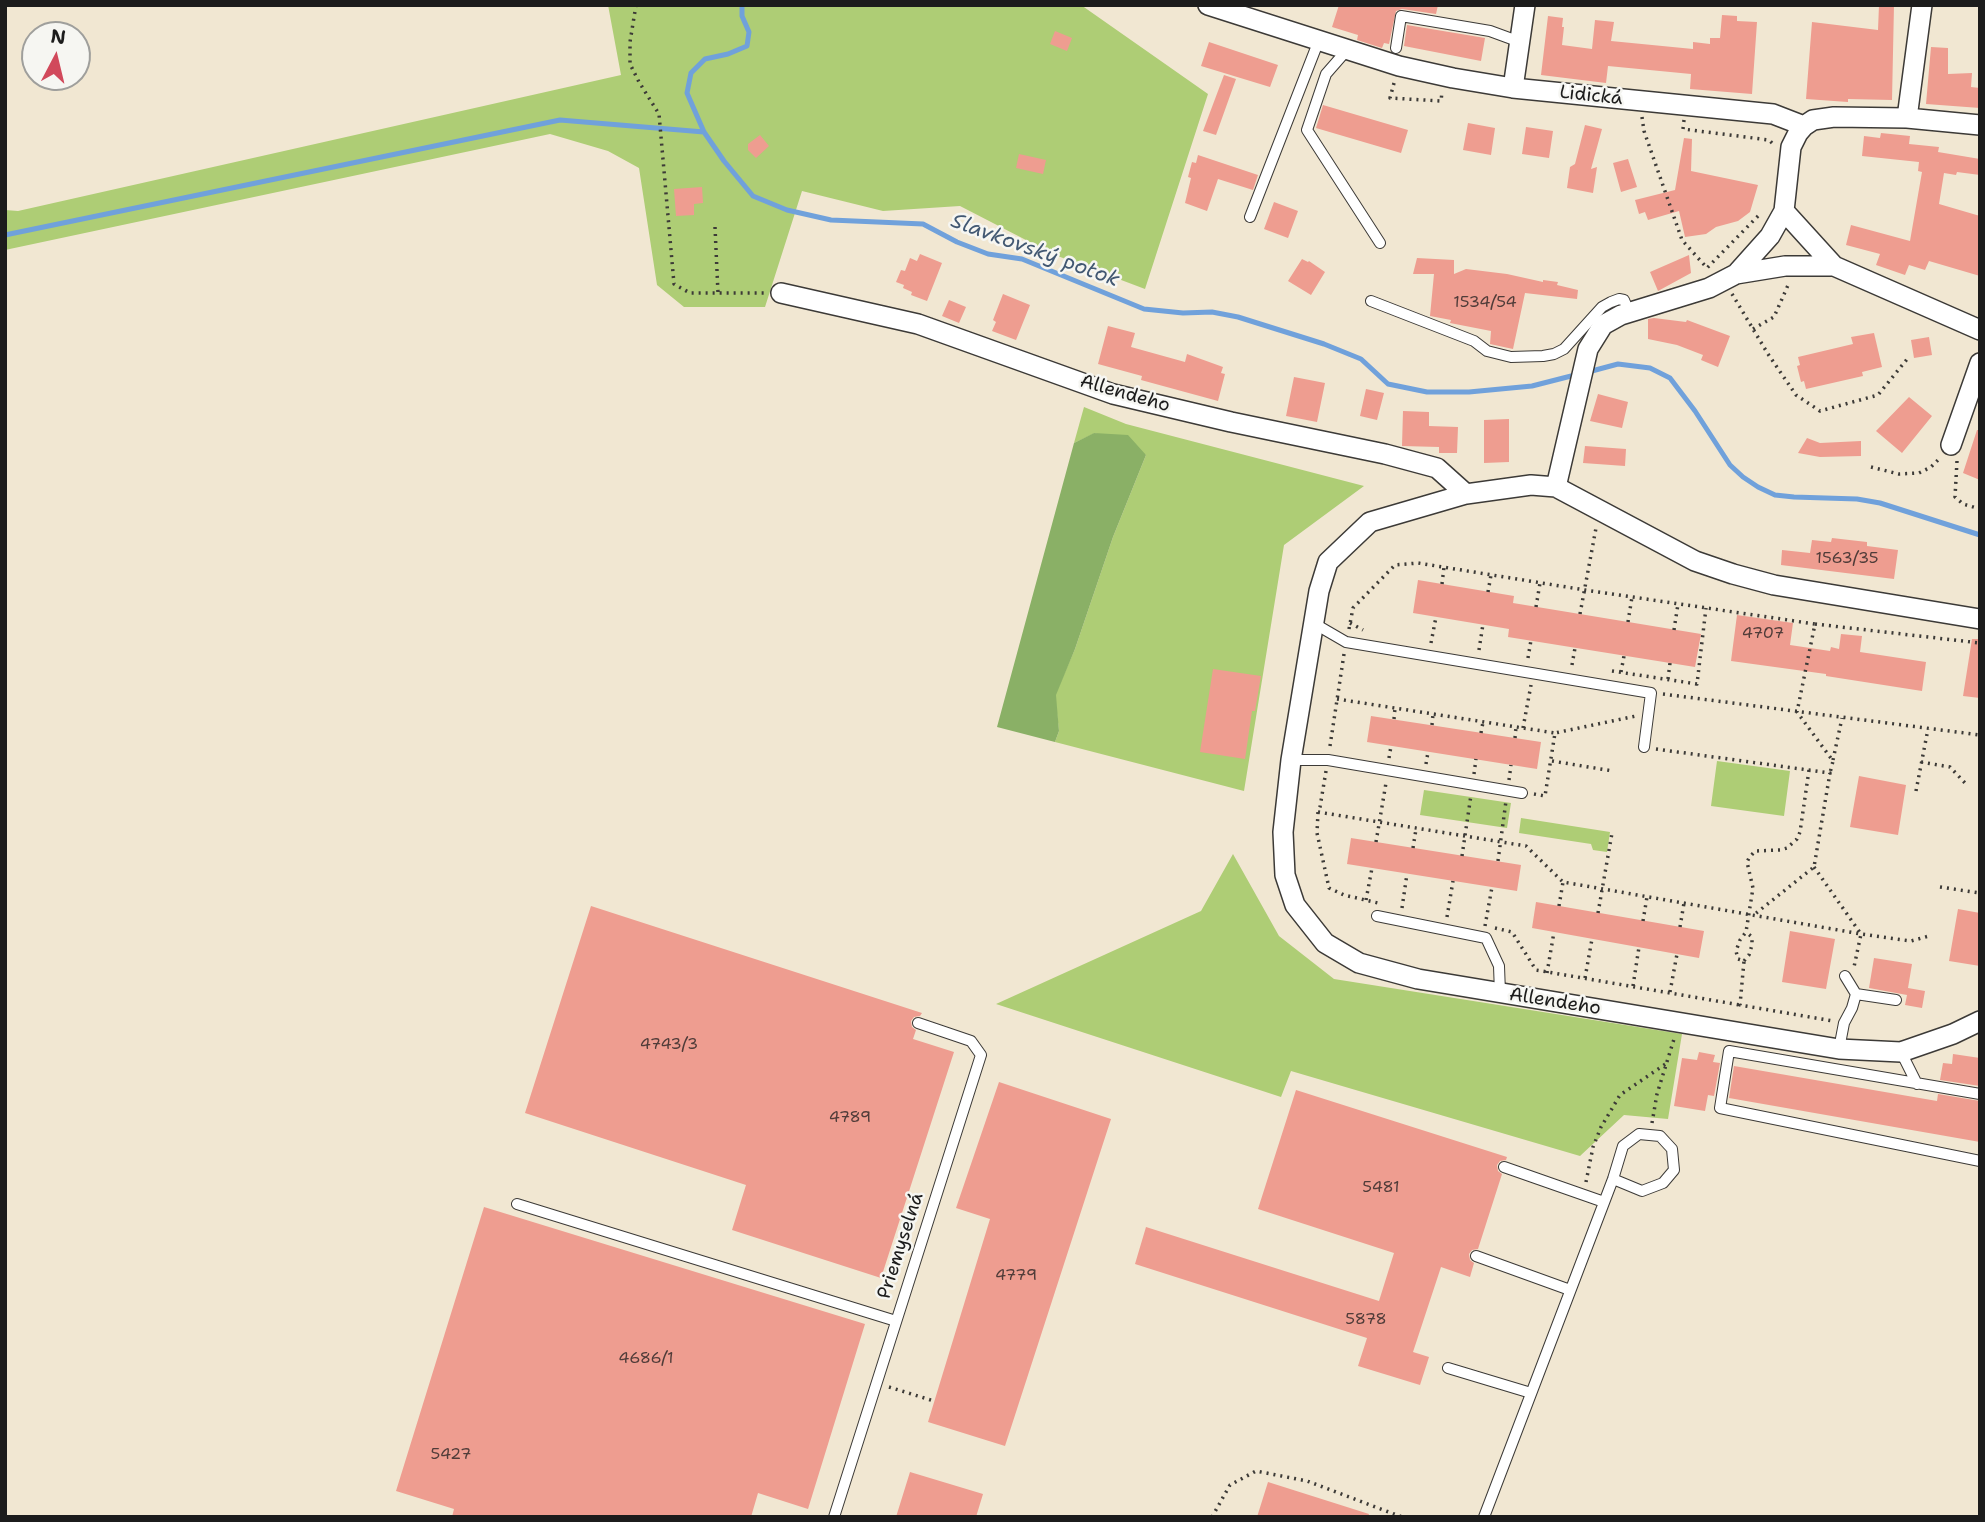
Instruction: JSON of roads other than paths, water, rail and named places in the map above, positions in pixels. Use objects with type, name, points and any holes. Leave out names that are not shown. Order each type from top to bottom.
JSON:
[{"type":"street","name":"Lidická","points":[[1208,5],[1348,50],[1397,57],[1453,78],[1513,88],[1773,114],[1804,126]]},
{"type":"street","points":[[1513,88],[1525,5]]},
{"type":"street","points":[[1907,118],[1922,5]]},
{"type":"street","points":[[1739,283],[1784,211],[1791,147],[1804,126],[1822,117],[1907,118],[1980,125]]},
{"type":"street","points":[[1784,211],[1834,266],[1980,330]]},
{"type":"street","points":[[1556,487],[1588,349],[1603,326],[1629,312],[1709,288],[1834,266]]},
{"type":"street","name":"Allendeho","points":[[781,293],[918,324],[1114,394],[1437,468],[1466,494]]},
{"type":"street","points":[[1951,445],[1980,363]]},
{"type":"street","name":"Allendeho","points":[[1980,619],[1811,593],[1733,574],[1695,561],[1556,487],[1531,485],[1466,494],[1370,522],[1328,562],[1319,591],[1291,760],[1283,832],[1285,875],[1295,905],[1325,943],[1359,962],[1418,979],[1839,1049],[1901,1052],[1953,1034],[1980,1021]]},
{"type":"lane","points":[[1397,57],[1401,16],[1490,31],[1520,42]]},
{"type":"lane","points":[[1250,216],[1319,40]]},
{"type":"lane","points":[[1348,50],[1326,74],[1307,131],[1380,243]]},
{"type":"lane","points":[[1371,302],[1474,341],[1487,351],[1511,357],[1543,356],[1564,349],[1602,307],[1611,302],[1624,300],[1629,312]]},
{"type":"lane","points":[[1315,624],[1346,642],[1651,693],[1644,747]]},
{"type":"lane","points":[[1291,760],[1328,760],[1522,793]]},
{"type":"lane","points":[[1377,916],[1486,938],[1499,966],[1500,993]]},
{"type":"lane","points":[[1839,1049],[1844,1023],[1856,994],[1845,976]]},
{"type":"lane","points":[[1856,994],[1896,1000]]},
{"type":"lane","name":"Priemyselná","points":[[834,1517],[981,1055],[971,1041],[918,1023]]},
{"type":"lane","points":[[1724,1031],[1729,1051],[1720,1108],[1980,1161]]},
{"type":"lane","points":[[1729,1051],[1980,1094]]},
{"type":"lane","points":[[1901,1052],[1917,1084]]},
{"type":"lane","points":[[1484,1517],[1613,1179],[1623,1146],[1639,1134],[1660,1136],[1672,1149],[1674,1170],[1663,1183],[1642,1191],[1613,1179]]},
{"type":"lane","points":[[1504,1167],[1604,1202]]},
{"type":"lane","points":[[517,1204],[896,1321]]},
{"type":"lane","points":[[1476,1256],[1570,1290]]},
{"type":"lane","points":[[1448,1368],[1531,1394]]},
{"type":"waterway","name":"Slavkovský potok","points":[[742,5],[742,16],[749,32],[747,46],[705,59],[691,73],[687,93],[704,132],[753,196],[787,210],[831,220],[923,224],[988,254],[1022,259],[1144,309],[1183,313],[1212,312],[1238,317],[1324,344],[1361,359],[1388,384],[1427,392],[1469,392],[1532,386],[1579,374]]},
{"type":"waterway","points":[[5,235],[560,120],[704,132]]},
{"type":"waterway","name":"Slavkovský potok","points":[[1588,372],[1618,364],[1650,368],[1670,378],[1730,465],[1743,477],[1775,495],[1857,499],[1880,503],[1980,535]]}]
